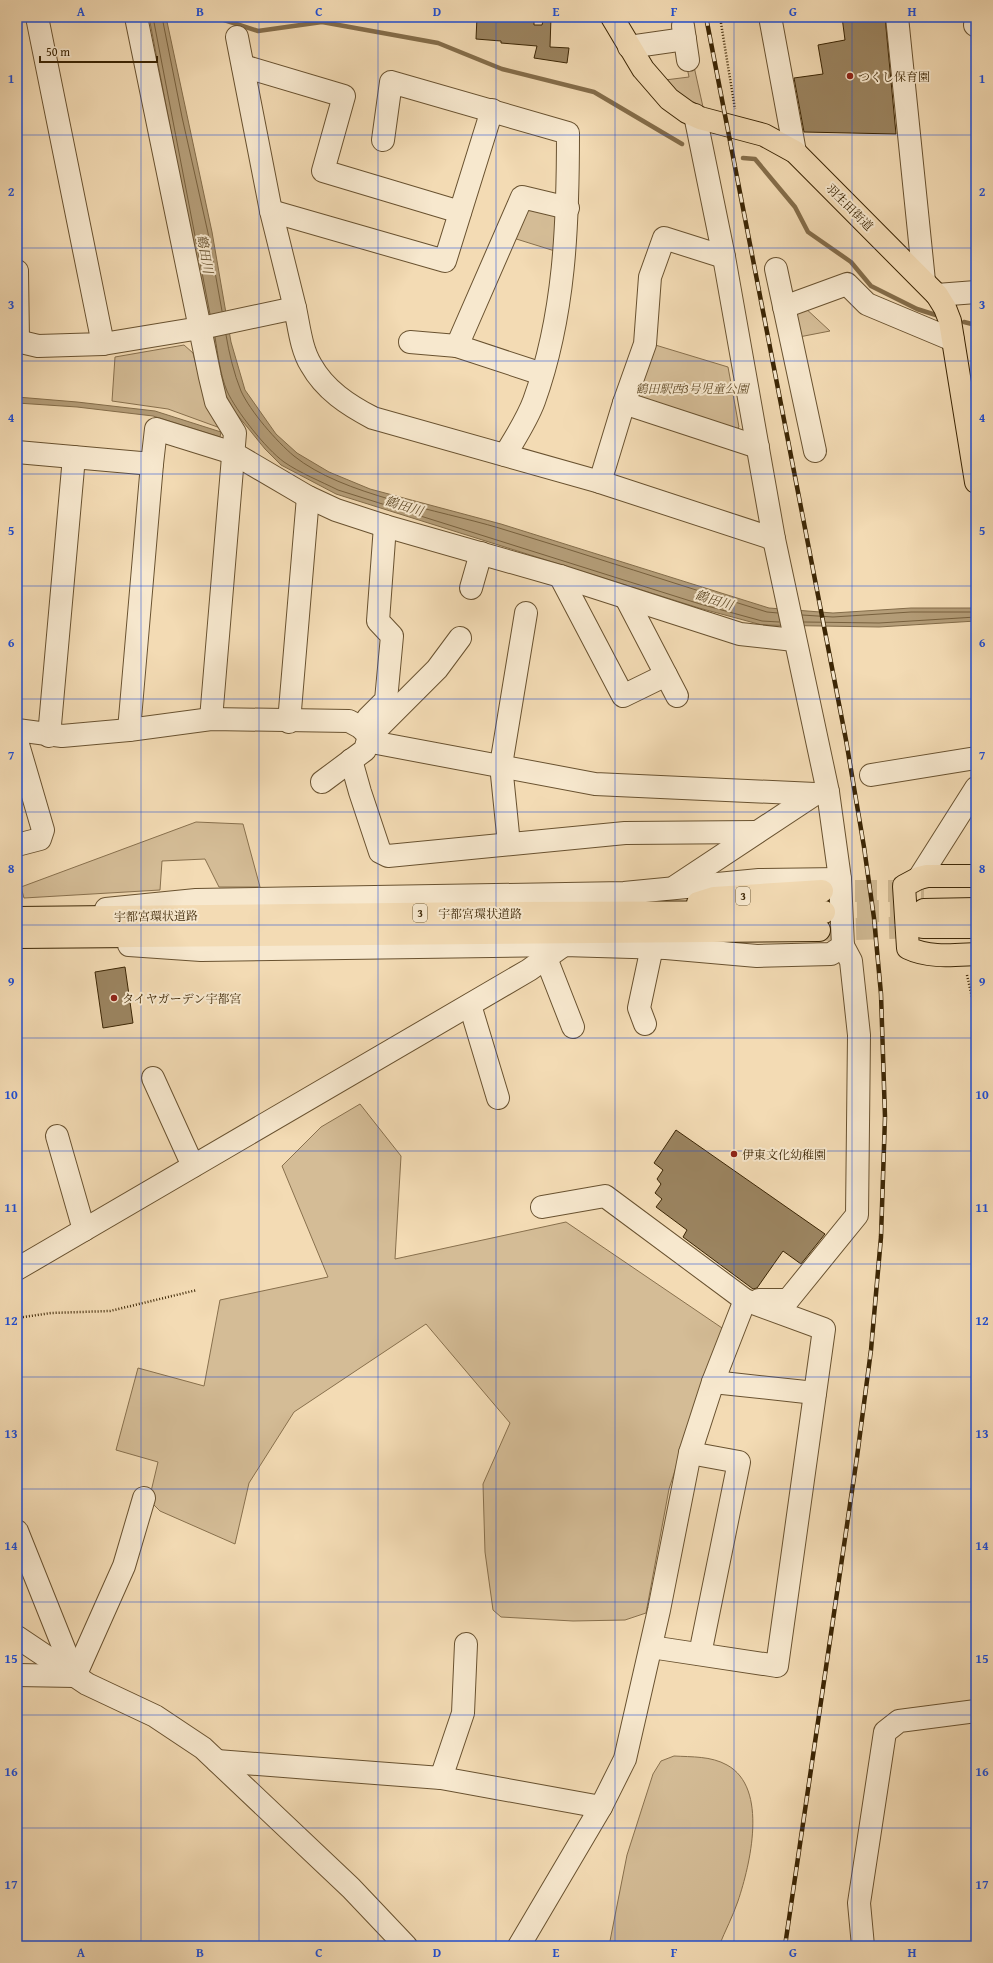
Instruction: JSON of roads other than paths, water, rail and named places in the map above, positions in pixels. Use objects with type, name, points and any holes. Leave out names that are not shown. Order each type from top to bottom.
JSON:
[{"type":"main road","name":"羽生田街道","points":[[612,17],[643,69],[662,92],[680,108],[695,115],[764,135],[795,152],[930,288],[945,308],[953,340],[976,482]]},
{"type":"main road","points":[[923,909],[976,876]]},
{"type":"main road","points":[[976,940],[923,909],[904,886],[908,948],[920,953],[931,955],[976,954]]},
{"type":"main road","points":[[923,909],[976,890]]},
{"type":"main road","name":"3","points":[[668,922],[714,898],[826,924]]},
{"type":"main road","points":[[923,909],[976,909]]},
{"type":"main road","points":[[923,909],[976,927]]},
{"type":"main road","name":"宇都宮環状道路","points":[[17,927],[489,913],[668,922],[826,924]]},
{"type":"street","points":[[37,17],[103,344]]},
{"type":"street","points":[[136,17],[203,327],[216,402],[235,433],[211,719]]},
{"type":"street","points":[[897,17],[930,288],[976,292]]},
{"type":"street","points":[[771,22],[795,152]]},
{"type":"street","points":[[237,37],[271,211],[295,308],[310,364],[327,387],[349,406],[373,418],[600,482],[774,539]]},
{"type":"street","points":[[629,47],[685,41]]},
{"type":"street","points":[[243,66],[344,96],[323,171],[460,212]]},
{"type":"street","points":[[383,140],[391,82],[568,133],[568,208],[556,316],[542,374],[533,403],[505,455]]},
{"type":"street","points":[[271,211],[445,261],[492,110]]},
{"type":"street","points":[[17,927],[201,950],[564,945],[652,947],[757,956],[831,954],[826,924],[840,879],[822,793],[794,635],[774,539],[724,258],[695,115]]},
{"type":"street","points":[[457,346],[522,197],[568,208]]},
{"type":"street","points":[[600,482],[624,404],[645,344],[650,277],[664,238],[724,258]]},
{"type":"street","points":[[776,269],[815,451]]},
{"type":"street","points":[[17,271],[18,341],[38,346],[103,344],[242,320],[295,308]]},
{"type":"street","points":[[784,307],[847,284],[867,304],[953,340]]},
{"type":"street","points":[[410,342],[457,346],[542,374]]},
{"type":"street","points":[[624,404],[758,447]]},
{"type":"street","points":[[130,730],[156,429],[234,454],[308,498],[336,510],[385,526],[560,576],[740,634],[794,635]]},
{"type":"street","points":[[17,452],[152,464]]},
{"type":"street","points":[[49,736],[74,457]]},
{"type":"street","points":[[289,722],[308,498]]},
{"type":"street","points":[[322,782],[365,750],[369,736],[368,718],[386,700],[392,636],[378,621],[385,526]]},
{"type":"street","points":[[471,588],[481,553]]},
{"type":"street","points":[[560,576],[623,696],[666,675]]},
{"type":"street","points":[[626,598],[677,696]]},
{"type":"street","points":[[509,844],[501,765],[526,613]]},
{"type":"street","points":[[369,736],[437,669],[460,638]]},
{"type":"street","points":[[17,730],[49,736],[62,736],[130,730],[211,719],[289,722],[349,722],[360,727],[378,743],[501,765],[595,784],[822,793]]},
{"type":"street","points":[[17,740],[44,830],[40,839],[17,845]]},
{"type":"street","points":[[870,775],[976,758]]},
{"type":"street","points":[[351,760],[380,852],[388,856],[625,833],[757,832]]},
{"type":"street","points":[[923,909],[976,788]]},
{"type":"street","points":[[673,888],[757,832],[822,793]]},
{"type":"street","points":[[17,927],[196,900],[624,894],[759,880],[840,879]]},
{"type":"street","points":[[745,1300],[788,1300],[857,1215],[859,1035],[851,961],[826,924]]},
{"type":"street","points":[[17,1269],[470,1004],[546,958],[564,945]]},
{"type":"street","points":[[645,1024],[639,1008],[652,947]]},
{"type":"street","points":[[546,958],[573,1027]]},
{"type":"street","points":[[470,1004],[498,1098]]},
{"type":"street","points":[[153,1078],[193,1166]]},
{"type":"street","points":[[57,1136],[84,1230]]},
{"type":"street","points":[[542,1207],[605,1196],[745,1300],[824,1330],[777,1666],[651,1647]]},
{"type":"street","points":[[519,1946],[601,1808],[625,1758],[651,1647],[690,1453],[712,1382],[745,1300]]},
{"type":"street","points":[[712,1382],[815,1393]]},
{"type":"street","points":[[690,1453],[739,1462],[700,1654]]},
{"type":"street","points":[[75,1676],[124,1566],[144,1498]]},
{"type":"street","points":[[17,1531],[75,1676]]},
{"type":"street","points":[[17,1637],[88,1684],[155,1716],[203,1748],[352,1888],[406,1946]]},
{"type":"street","points":[[441,1778],[463,1713],[466,1644]]},
{"type":"street","points":[[17,1675],[75,1676]]},
{"type":"street","points":[[863,1946],[859,1903],[885,1732],[899,1721],[976,1711]]},
{"type":"street","points":[[217,1761],[441,1778],[601,1808]]},
{"type":"water","name":"鶴田川","points":[[149,17],[166,17],[212,232],[231,342],[245,390],[276,434],[297,453],[329,472],[370,489],[501,524],[769,608],[833,613],[911,608],[976,608],[976,621],[879,627],[762,625],[699,608],[336,494],[281,465],[265,449],[235,412],[224,392],[216,365]]},
{"type":"water","points":[[17,397],[155,411],[221,432],[220,437],[153,416],[77,407],[17,403]]},
{"type":"waterway","points":[[215,17],[258,31],[322,22],[438,43],[502,69],[594,92],[682,144]]},
{"type":"waterway","points":[[743,158],[755,159],[795,207],[808,232],[851,262],[871,286],[917,309],[939,316]]},
{"type":"waterway","points":[[964,322],[976,325]]},
{"type":"tunnel","points":[[822,891],[924,891]]},
{"type":"tunnel","points":[[824,912],[924,910]]},
{"type":"tunnel","points":[[823,930],[923,927]]},
{"type":"railway","points":[[706,17],[846,740],[874,918],[881,994],[885,1117],[881,1237],[871,1350],[857,1457],[785,1946]]},
{"type":"place","name":"つくし保育園","points":[[850,76]]},
{"type":"place","name":"タイヤガーデン宇都宮","points":[[114,998]]},
{"type":"place","name":"伊東文化幼稚園","points":[[734,1154]]},
{"type":"park label","name":"鶴田駅西3号児童公園","points":[[692,388]]}]
